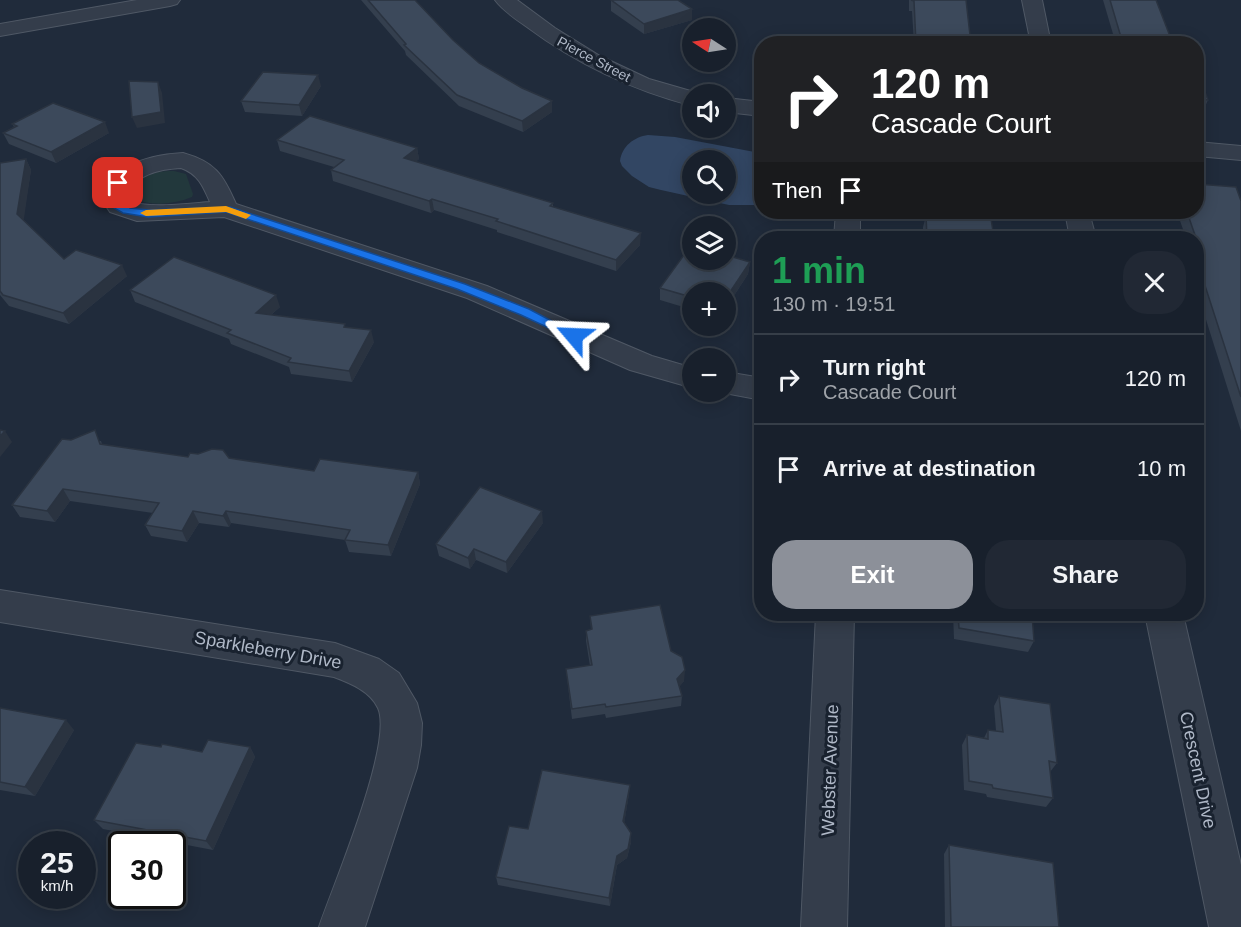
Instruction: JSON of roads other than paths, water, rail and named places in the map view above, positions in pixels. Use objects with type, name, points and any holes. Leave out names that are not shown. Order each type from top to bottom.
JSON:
[{"type":"street","points":[[0,30],[170,0]]},
{"type":"street","name":"Pierce Street","points":[[505,0],[553,37],[594,60],[646,85],[682,96]]},
{"type":"street","points":[[1032,0],[1039,36]]},
{"type":"street","points":[[736,106],[754,108]]},
{"type":"street","points":[[1204,150],[1241,153]]},
{"type":"street","points":[[226,209],[467,289],[641,363],[682,375]]},
{"type":"street","points":[[736,384],[754,387]]},
{"type":"street","name":"Sparkleberry Drive","points":[[0,606],[335,660],[370,672],[382,683],[399,708],[402,747],[342,927]]},
{"type":"street","name":"Webster Avenue","points":[[824,927],[835,621]]},
{"type":"street","name":"Crescent Drive","points":[[1166,621],[1232,927]]},
{"type":"water","points":[[648,135],[675,137],[754,152],[754,205],[725,204],[736,204],[736,150],[682,150],[682,194],[649,187],[632,176],[620,161],[626,147],[634,140]]}]
